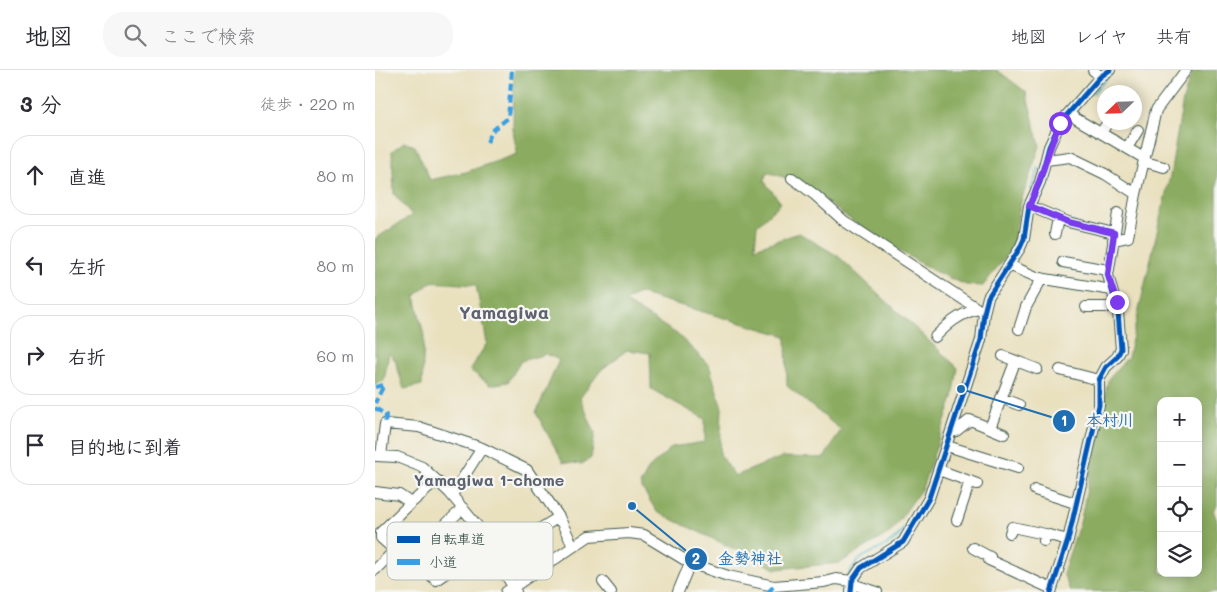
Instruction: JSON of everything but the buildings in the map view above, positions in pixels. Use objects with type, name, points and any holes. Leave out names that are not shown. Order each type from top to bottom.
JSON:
[{"type":"street","points":[[852,585],[861,568],[903,542],[929,498],[953,430],[981,340],[979,311],[1009,266],[1024,239],[1029,206],[1040,182],[1049,147],[1060,123],[1070,116],[1097,73],[1110,70]]},
{"type":"street","points":[[1029,206],[1087,228],[1114,236],[1128,237],[1143,160],[1156,110],[1187,70]]},
{"type":"street","points":[[1070,116],[1127,148],[1143,160],[1164,167]]},
{"type":"street","points":[[1101,134],[1103,130]]},
{"type":"street","points":[[1127,148],[1138,130]]},
{"type":"street","points":[[1046,160],[1071,157],[1105,174],[1136,194]]},
{"type":"street","points":[[792,178],[815,194],[844,221],[979,311]]},
{"type":"street","points":[[973,548],[990,557],[987,563],[1051,591],[1068,540],[1099,405],[1099,380],[1106,367],[1117,357],[1121,349],[1117,308],[1109,270],[1118,212]]},
{"type":"street","points":[[1055,234],[1057,218]]},
{"type":"street","points":[[1085,239],[1087,228]]},
{"type":"street","points":[[1068,265],[1109,270]]},
{"type":"street","points":[[1009,266],[1042,278],[1112,290]]},
{"type":"street","points":[[1019,329],[1027,307],[1042,278]]},
{"type":"street","points":[[1086,307],[1117,308]]},
{"type":"street","points":[[935,337],[951,321],[979,311]]},
{"type":"street","points":[[1003,356],[1037,369]]},
{"type":"street","points":[[990,428],[1015,362]]},
{"type":"street","points":[[1060,370],[1099,380]]},
{"type":"street","points":[[1001,398],[1019,405]]},
{"type":"street","points":[[953,430],[956,431],[970,420],[1004,434]]},
{"type":"street","points":[[474,522],[452,495],[422,467],[397,458],[378,456],[385,424],[419,427],[482,448],[527,470],[559,517],[573,546]]},
{"type":"street","points":[[947,446],[1018,468]]},
{"type":"street","points":[[452,495],[482,448]]},
{"type":"street","points":[[939,470],[973,482],[956,520]]},
{"type":"street","points":[[391,522],[437,481]]},
{"type":"street","points":[[1035,490],[1075,503]]},
{"type":"street","points":[[375,492],[399,495],[411,503]]},
{"type":"street","points":[[449,522],[463,508]]},
{"type":"street","points":[[551,522],[559,517]]},
{"type":"street","points":[[387,526],[381,532],[381,538],[387,543]]},
{"type":"street","points":[[1010,533],[1012,527],[1045,537],[1068,540]]},
{"type":"street","points":[[553,561],[589,536],[599,534],[644,534],[690,563],[728,576],[774,586],[824,582],[836,579],[877,592]]},
{"type":"street","points":[[375,570],[387,558]]},
{"type":"street","points":[[679,592],[690,563]]},
{"type":"street","points":[[511,591],[526,580]]},
{"type":"street","points":[[603,582],[611,592]]},
{"type":"green space","points":[[514,70],[997,70],[1026,92],[1040,146],[1021,201],[1012,248],[983,286],[966,285],[934,271],[869,233],[799,182],[767,172],[764,181],[781,203],[757,225],[755,248],[799,233],[838,256],[958,368],[953,398],[922,488],[891,532],[840,563],[776,569],[657,512],[640,485],[649,468],[672,447],[705,442],[705,419],[651,389],[650,353],[627,350],[601,370],[580,398],[595,433],[591,458],[582,464],[563,462],[536,413],[559,360],[546,354],[521,361],[508,382],[490,385],[470,370],[487,343],[476,285],[431,282],[415,296],[424,336],[422,385],[404,389],[395,360],[389,353],[384,381],[375,385],[375,239],[412,215],[394,194],[392,151],[404,142],[415,146],[430,180],[466,172],[517,154],[513,130]],"holes":[[[638,293],[786,336],[787,386],[841,430],[824,458],[782,457],[735,476],[720,454],[722,408],[709,365],[677,334],[625,302]]]},
{"type":"green space","points":[[1217,70],[1217,506],[1213,510],[1217,521],[1217,592],[1070,591],[1063,573],[1081,519],[1108,380],[1128,357],[1170,176],[1183,100],[1192,71]]},
{"type":"waterway","points":[[1093,93],[1108,77]]},
{"type":"waterway","points":[[1031,189],[1039,168]]},
{"type":"waterway","points":[[1018,242],[1021,223]]},
{"type":"waterway","points":[[849,574],[863,557],[896,538],[911,519]]},
{"type":"waterway","points":[[764,592],[776,591]]},
{"type":"marked path","points":[[487,142],[493,130],[508,118],[512,70]]},
{"type":"marked path","points":[[375,387],[384,385],[375,403]]},
{"type":"marked path","points":[[375,408],[386,415],[385,424]]},
{"type":"marked path","points":[[768,592],[774,586]]},
{"type":"cycle path","points":[[851,592],[852,581],[861,568],[903,542],[929,498],[981,340],[988,297],[1024,239],[1029,206],[1040,182],[1049,147],[1060,123],[1100,77],[1110,70]]},
{"type":"cycle path","points":[[1029,206],[1068,222],[1114,233],[1108,275],[1118,312],[1121,349],[1117,357],[1106,367],[1099,380],[1099,405],[1068,540],[1051,592]]},
{"type":"place","name":"本村川","points":[[961,389]]},
{"type":"place","name":"金勢神社","points":[[632,506]]},
{"type":"district","name":"Yamagiwa","points":[[504,312]]},
{"type":"district","name":"Yamagiwa 1-chome","points":[[489,479]]},
{"type":"route","points":[[1060,123],[1049,147],[1040,182],[1029,206],[1068,222],[1114,233],[1108,275],[1117,302]]}]
